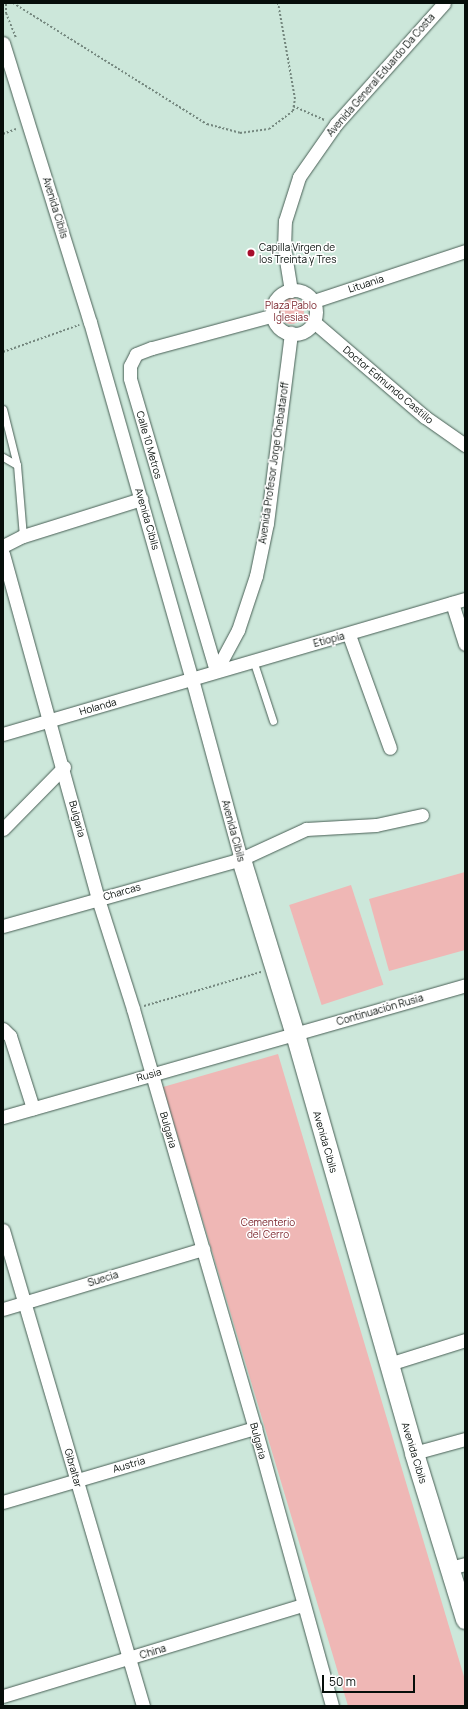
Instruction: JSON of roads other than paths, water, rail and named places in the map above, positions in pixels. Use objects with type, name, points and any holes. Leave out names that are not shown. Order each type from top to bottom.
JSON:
[{"type":"street","name":"Avenida General Eduardo Da Costa","points":[[291,291],[284,241],[285,222],[293,189],[305,166],[336,124],[444,3]]},
{"type":"street","name":"Avenida Cibils","points":[[3,43],[90,322],[192,679],[241,859],[295,1034],[414,1454],[458,1566],[465,1619]]},
{"type":"street","name":"Lituania","points":[[314,301],[465,251]]},
{"type":"street","points":[[291,291],[304,293],[314,301],[314,322],[310,328],[291,333],[279,329],[271,316],[272,303],[291,291]]},
{"type":"street","name":"Calle 10 Metros","points":[[216,672],[130,378],[130,366],[136,354],[152,348],[271,316]]},
{"type":"street","name":"Doctor Edmundo Castillo","points":[[314,322],[425,417],[465,445]]},
{"type":"street","name":"Avenida Profesor Jorge Chebataroff","points":[[216,672],[238,630],[256,576],[267,523],[291,333]]},
{"type":"street","points":[[3,546],[23,536],[141,499]]},
{"type":"street","name":"Bulgaria","points":[[3,554],[64,767],[98,899],[133,1010],[255,1428],[332,1706]]},
{"type":"street","name":"Etiopía","points":[[192,679],[253,660],[349,635],[465,599]]},
{"type":"street","points":[[452,603],[465,644]]},
{"type":"street","points":[[349,635],[390,748]]},
{"type":"street","name":"Holanda","points":[[3,734],[192,679]]},
{"type":"street","points":[[3,829],[64,767]]},
{"type":"street","name":"Charcas","points":[[3,926],[241,859],[306,829],[376,825],[422,816]]},
{"type":"street","name":"Continuación Rusia","points":[[295,1034],[465,985]]},
{"type":"street","points":[[3,1029],[10,1036],[33,1108]]},
{"type":"street","name":"Rusia","points":[[3,1117],[295,1034]]},
{"type":"street","name":"Gibraltar","points":[[3,1230],[143,1706]]},
{"type":"street","name":"Suecia","points":[[3,1309],[203,1249]]},
{"type":"street","points":[[389,1364],[465,1340]]},
{"type":"street","name":"Austria","points":[[3,1502],[255,1428]]},
{"type":"street","points":[[414,1454],[465,1439]]},
{"type":"street","name":"China","points":[[3,1696],[303,1605]]},
{"type":"lane","points":[[3,409],[17,465],[23,536]]},
{"type":"lane","points":[[3,457],[17,465]]},
{"type":"lane","points":[[253,660],[273,721]]},
{"type":"place","name":"Capilla Virgen de los Treinta y Tres","points":[[251,253]]},
{"type":"park label","name":"Plaza Pablo Iglesias","points":[[291,310]]},
{"type":"park label","name":"Cementerio del Cerro","points":[[268,1228]]}]
